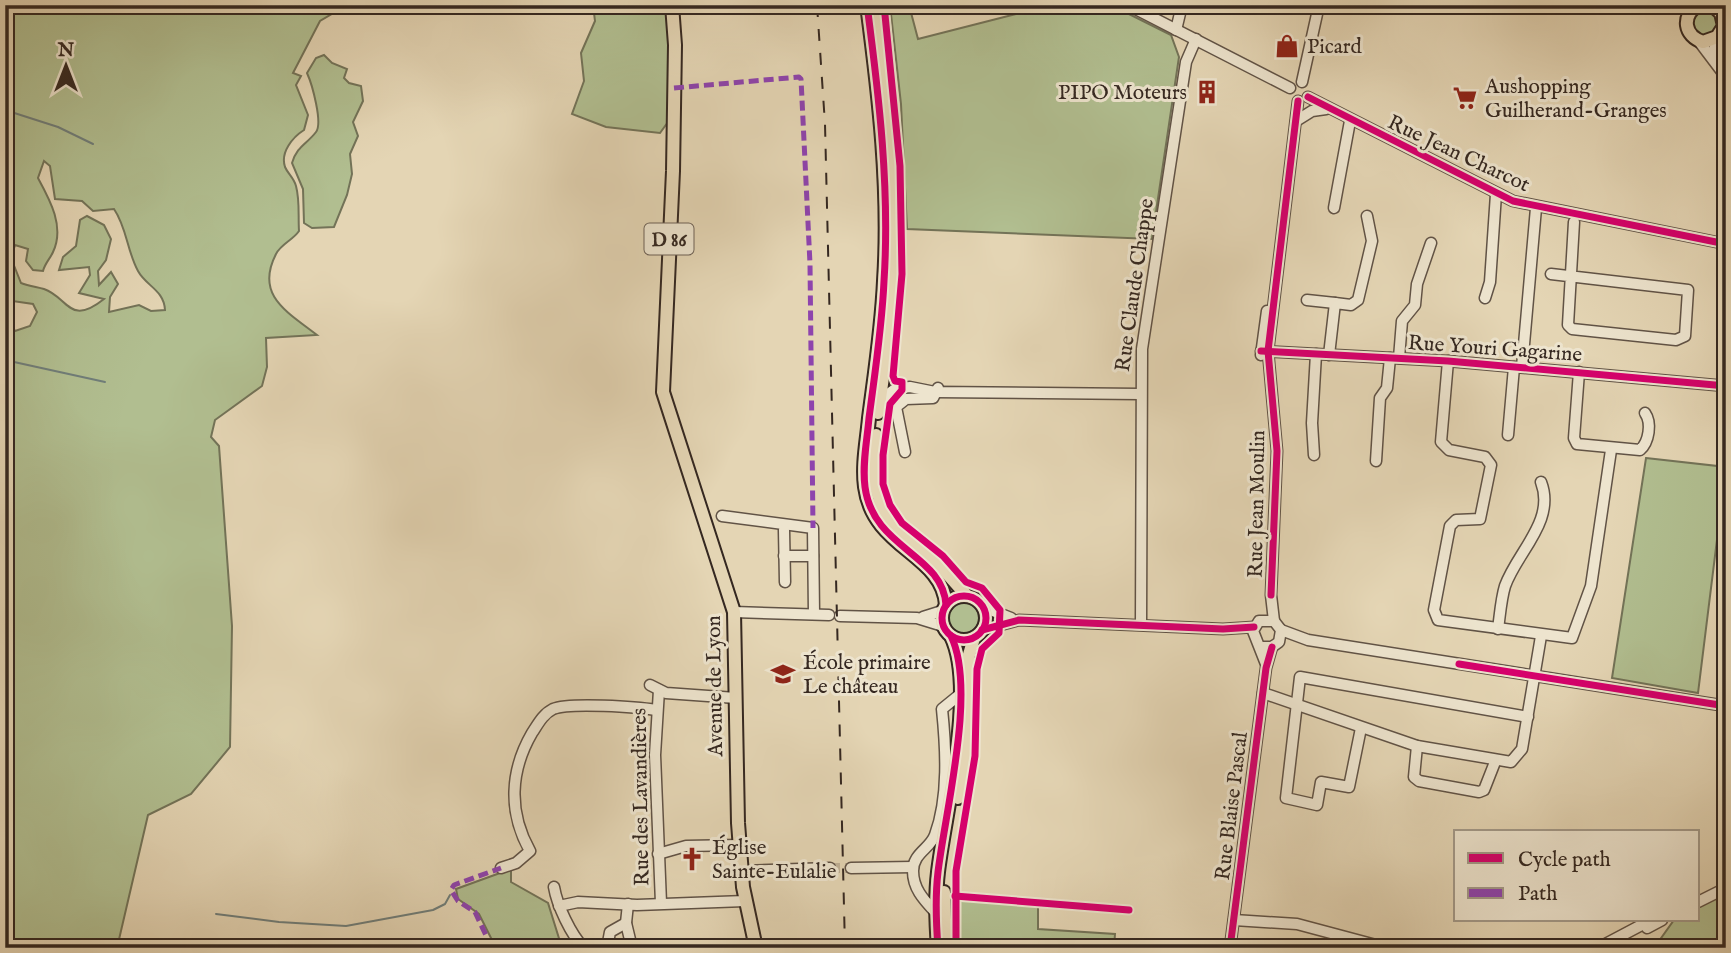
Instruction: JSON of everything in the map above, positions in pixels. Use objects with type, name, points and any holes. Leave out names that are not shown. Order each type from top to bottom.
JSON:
[{"type":"main road","name":"Avenue de Lyon","points":[[672,5],[673,115],[663,392],[734,612],[741,868]]},
{"type":"main road","points":[[867,5],[879,102],[885,277],[864,457],[866,491],[876,516],[892,539],[940,579],[947,631],[958,655],[957,753],[940,857],[936,913],[938,948]]},
{"type":"main road","points":[[876,5],[889,111],[894,262],[892,303],[873,468],[875,491],[884,514],[899,533],[936,561],[967,596],[983,607],[986,616],[968,658],[966,754],[944,885],[946,948]]},
{"type":"main road","points":[[1692,7],[1686,26],[1698,40],[1720,34],[1724,17],[1712,5]]},
{"type":"main road","points":[[944,608],[956,597],[967,596]]},
{"type":"main road","points":[[947,631],[962,640],[978,634]]},
{"type":"main road","name":"D 86","points":[[741,868],[745,901],[756,948]]},
{"type":"street","points":[[1128,5],[1290,88]]},
{"type":"street","points":[[1176,30],[1182,5]]},
{"type":"street","points":[[1302,82],[1319,5]]},
{"type":"street","points":[[1720,34],[1715,53],[1726,74]]},
{"type":"street","name":"Rue Claude Chappe","points":[[1141,624],[1140,394],[1146,324],[1186,62],[1196,39]]},
{"type":"street","points":[[1698,40],[1726,74]]},
{"type":"street","points":[[1290,88],[1302,82]]},
{"type":"street","points":[[1290,88],[1291,96],[1303,99],[1308,87],[1302,82]]},
{"type":"street","name":"Rue Jean Charcot","points":[[1303,99],[1496,194],[1536,208],[1725,244]]},
{"type":"street","name":"Rue Jean Moulin","points":[[1257,643],[1271,594],[1277,451],[1275,415],[1264,351],[1296,121],[1303,99]]},
{"type":"street","points":[[1296,121],[1311,111],[1326,109]]},
{"type":"street","points":[[1335,208],[1350,121]]},
{"type":"street","points":[[1485,298],[1490,282],[1496,194]]},
{"type":"street","points":[[1508,435],[1531,272],[1536,208]]},
{"type":"street","points":[[1307,300],[1351,305],[1357,300],[1372,241],[1367,216]]},
{"type":"street","points":[[1531,272],[1572,275],[1688,290],[1685,336],[1675,340],[1572,329],[1568,325],[1572,275],[1574,222]]},
{"type":"street","points":[[1725,244],[1726,226]]},
{"type":"street","points":[[1376,461],[1380,398],[1387,388],[1402,321],[1415,305],[1416,284],[1431,243]]},
{"type":"street","points":[[1329,355],[1335,303]]},
{"type":"street","name":"Rue Youri Gagarine","points":[[1264,351],[1448,361],[1726,386]]},
{"type":"street","points":[[1314,455],[1312,423],[1316,354]]},
{"type":"street","points":[[1448,361],[1441,442],[1449,450],[1485,457],[1491,465],[1480,519],[1456,520],[1450,526],[1434,610],[1438,620],[1568,640],[1574,636],[1591,586],[1611,450]]},
{"type":"street","points":[[1579,372],[1575,441],[1581,445],[1636,451],[1647,441],[1648,418],[1645,413]]},
{"type":"street","points":[[878,419],[888,394],[895,389],[915,387],[935,392]]},
{"type":"street","points":[[905,452],[897,407],[906,399],[933,398],[941,387],[950,392],[1140,394]]},
{"type":"street","points":[[1498,629],[1506,586],[1538,529],[1544,491],[1541,482]]},
{"type":"street","points":[[723,516],[813,528],[814,614]]},
{"type":"street","points":[[1726,519],[1723,543],[1726,545]]},
{"type":"street","points":[[784,530],[785,582]]},
{"type":"street","points":[[784,556],[813,556]]},
{"type":"street","points":[[983,607],[1019,620],[1223,629],[1263,623],[1308,640],[1726,706]]},
{"type":"street","points":[[917,618],[944,608]]},
{"type":"street","points":[[734,612],[917,618],[947,631]]},
{"type":"street","points":[[978,634],[1019,620]]},
{"type":"street","points":[[1223,629],[1257,643],[1276,644],[1308,640]]},
{"type":"street","name":"Rue Blaise Pascal","points":[[1230,948],[1266,668],[1281,630]]},
{"type":"street","points":[[1263,693],[1416,746],[1507,763],[1518,758],[1528,718],[1541,636]]},
{"type":"street","name":"Rue Blaise Pascal","points":[[1257,643],[1266,668]]},
{"type":"street","points":[[1361,728],[1349,787],[1321,782],[1321,806],[1292,801],[1284,796],[1300,677],[1528,718]]},
{"type":"street","name":"Rue des Lavandières","points":[[660,903],[654,687],[666,693],[736,698]]},
{"type":"street","points":[[936,913],[915,887],[913,867],[918,855],[935,834],[947,761],[942,709],[958,696]]},
{"type":"street","points":[[501,868],[516,863],[530,851],[518,829],[513,803],[517,762],[541,718],[555,708],[596,706],[656,710]]},
{"type":"street","points":[[1416,746],[1414,777],[1419,781],[1481,791],[1495,762]]},
{"type":"street","points":[[658,854],[686,846],[739,845]]},
{"type":"street","points":[[741,868],[830,867]]},
{"type":"street","points":[[851,867],[913,867]]},
{"type":"street","points":[[1700,895],[1726,882]]},
{"type":"street","points":[[554,887],[559,906],[575,939],[584,948]]},
{"type":"street","points":[[1700,901],[1726,888]]},
{"type":"street","points":[[559,906],[578,902],[628,904],[745,901]]},
{"type":"street","points":[[628,904],[626,923],[632,948]]},
{"type":"street","points":[[1234,920],[1297,924],[1387,948]]},
{"type":"street","points":[[1598,948],[1647,922]]},
{"type":"street","points":[[1609,948],[1658,922]]},
{"type":"street","points":[[607,948],[610,932],[626,923]]},
{"type":"green space","points":[[5,5],[332,5],[335,12],[320,21],[293,73],[301,76],[296,85],[308,115],[304,130],[292,141],[284,156],[285,167],[297,192],[299,231],[276,254],[270,268],[269,281],[277,301],[285,310],[317,335],[266,338],[267,367],[262,386],[215,420],[211,437],[219,446],[232,626],[230,747],[191,794],[148,815],[117,948],[5,948],[5,313],[15,331],[30,326],[37,312],[33,304],[5,300]],"holes":[[[44,161],[50,166],[55,199],[82,201],[93,211],[114,209],[138,271],[158,293],[165,310],[151,311],[139,305],[109,312],[110,297],[118,284],[111,272],[99,285],[98,271],[106,260],[111,239],[104,225],[87,216],[80,220],[76,246],[63,257],[59,270],[89,267],[90,275],[79,293],[104,299],[92,307],[76,310],[44,289],[21,283],[11,258],[15,245],[28,249],[26,261],[33,270],[43,271],[56,243],[55,214],[38,178]]]},
{"type":"green space","points":[[593,5],[672,5],[673,115],[660,133],[606,127],[572,114],[584,81],[581,53],[595,21]]},
{"type":"green space","points":[[890,5],[909,5],[918,39],[1016,14],[1014,5],[1111,5],[1171,35],[1179,57],[1152,239],[907,229],[901,104]]},
{"type":"green space","points":[[1705,11],[1714,14],[1717,23],[1714,32],[1705,35],[1696,32],[1693,23],[1696,14]]},
{"type":"green space","points":[[324,55],[332,63],[347,69],[344,78],[349,83],[361,86],[363,101],[353,122],[358,136],[350,154],[352,174],[347,195],[334,227],[312,228],[304,223],[303,189],[292,163],[318,127],[316,103],[307,73],[316,58]]},
{"type":"green space","points":[[1646,458],[1726,467],[1698,693],[1612,678]]},
{"type":"green space","points":[[963,602],[974,607],[979,618],[974,629],[963,634],[952,629],[947,618],[952,607]]},
{"type":"green space","points":[[511,869],[511,882],[548,903],[562,948],[496,948],[479,914],[458,899],[456,889]]},
{"type":"green space","points":[[1726,894],[1726,948],[1654,948],[1673,922],[1700,922],[1700,906]]},
{"type":"green space","points":[[957,898],[1038,904],[1038,929],[1115,934],[1114,948],[960,948]]},
{"type":"waterway","points":[[5,110],[58,127],[93,144]]},
{"type":"waterway","points":[[5,360],[105,382]]},
{"type":"waterway","points":[[216,914],[279,922],[346,926],[433,910],[445,904],[450,895]]},
{"type":"tunnel","points":[[830,868],[851,868]]},
{"type":"railway","points":[[817,5],[825,124],[845,948]]},
{"type":"marked path","points":[[674,88],[799,77],[801,79],[810,264],[813,528]]},
{"type":"marked path","points":[[492,948],[475,912],[458,901],[451,890],[454,885],[501,868]]},
{"type":"cycle path","points":[[867,5],[876,74],[886,212],[882,315],[865,453],[865,487],[871,508],[881,524],[933,574],[942,588],[946,605]]},
{"type":"cycle path","points":[[884,5],[900,166],[902,274],[893,376],[895,381],[902,382],[902,390],[890,404],[883,455],[883,484],[890,505],[902,523],[943,556],[966,582],[982,588],[1000,610],[999,633],[982,649],[977,669],[975,756],[956,871],[956,948]]},
{"type":"cycle path","points":[[1308,97],[1513,201],[1726,244]]},
{"type":"cycle path","points":[[1271,595],[1277,451],[1268,351],[1298,101]]},
{"type":"cycle path","points":[[1261,351],[1448,361],[1726,386]]},
{"type":"cycle path","points":[[964,596],[980,602],[986,618],[980,634],[964,640],[948,634],[942,618],[948,602],[964,596]]},
{"type":"cycle path","points":[[982,630],[1019,620],[1223,629],[1254,627]]},
{"type":"cycle path","points":[[938,948],[937,881],[960,718],[958,659],[951,636]]},
{"type":"cycle path","points":[[1230,948],[1266,668],[1272,647]]},
{"type":"cycle path","points":[[1459,664],[1726,706]]},
{"type":"cycle path","points":[[955,896],[1129,910]]},
{"type":"place","name":"Picard","points":[[1287,46]]},
{"type":"place","name":"PIPO Moteurs","points":[[1207,92]]},
{"type":"place","name":"Aushopping Guilherand-Granges","points":[[1465,98]]},
{"type":"place","name":"École primaire Le château","points":[[783,674]]},
{"type":"place","name":"Église Sainte-Eulalie","points":[[692,859]]}]
